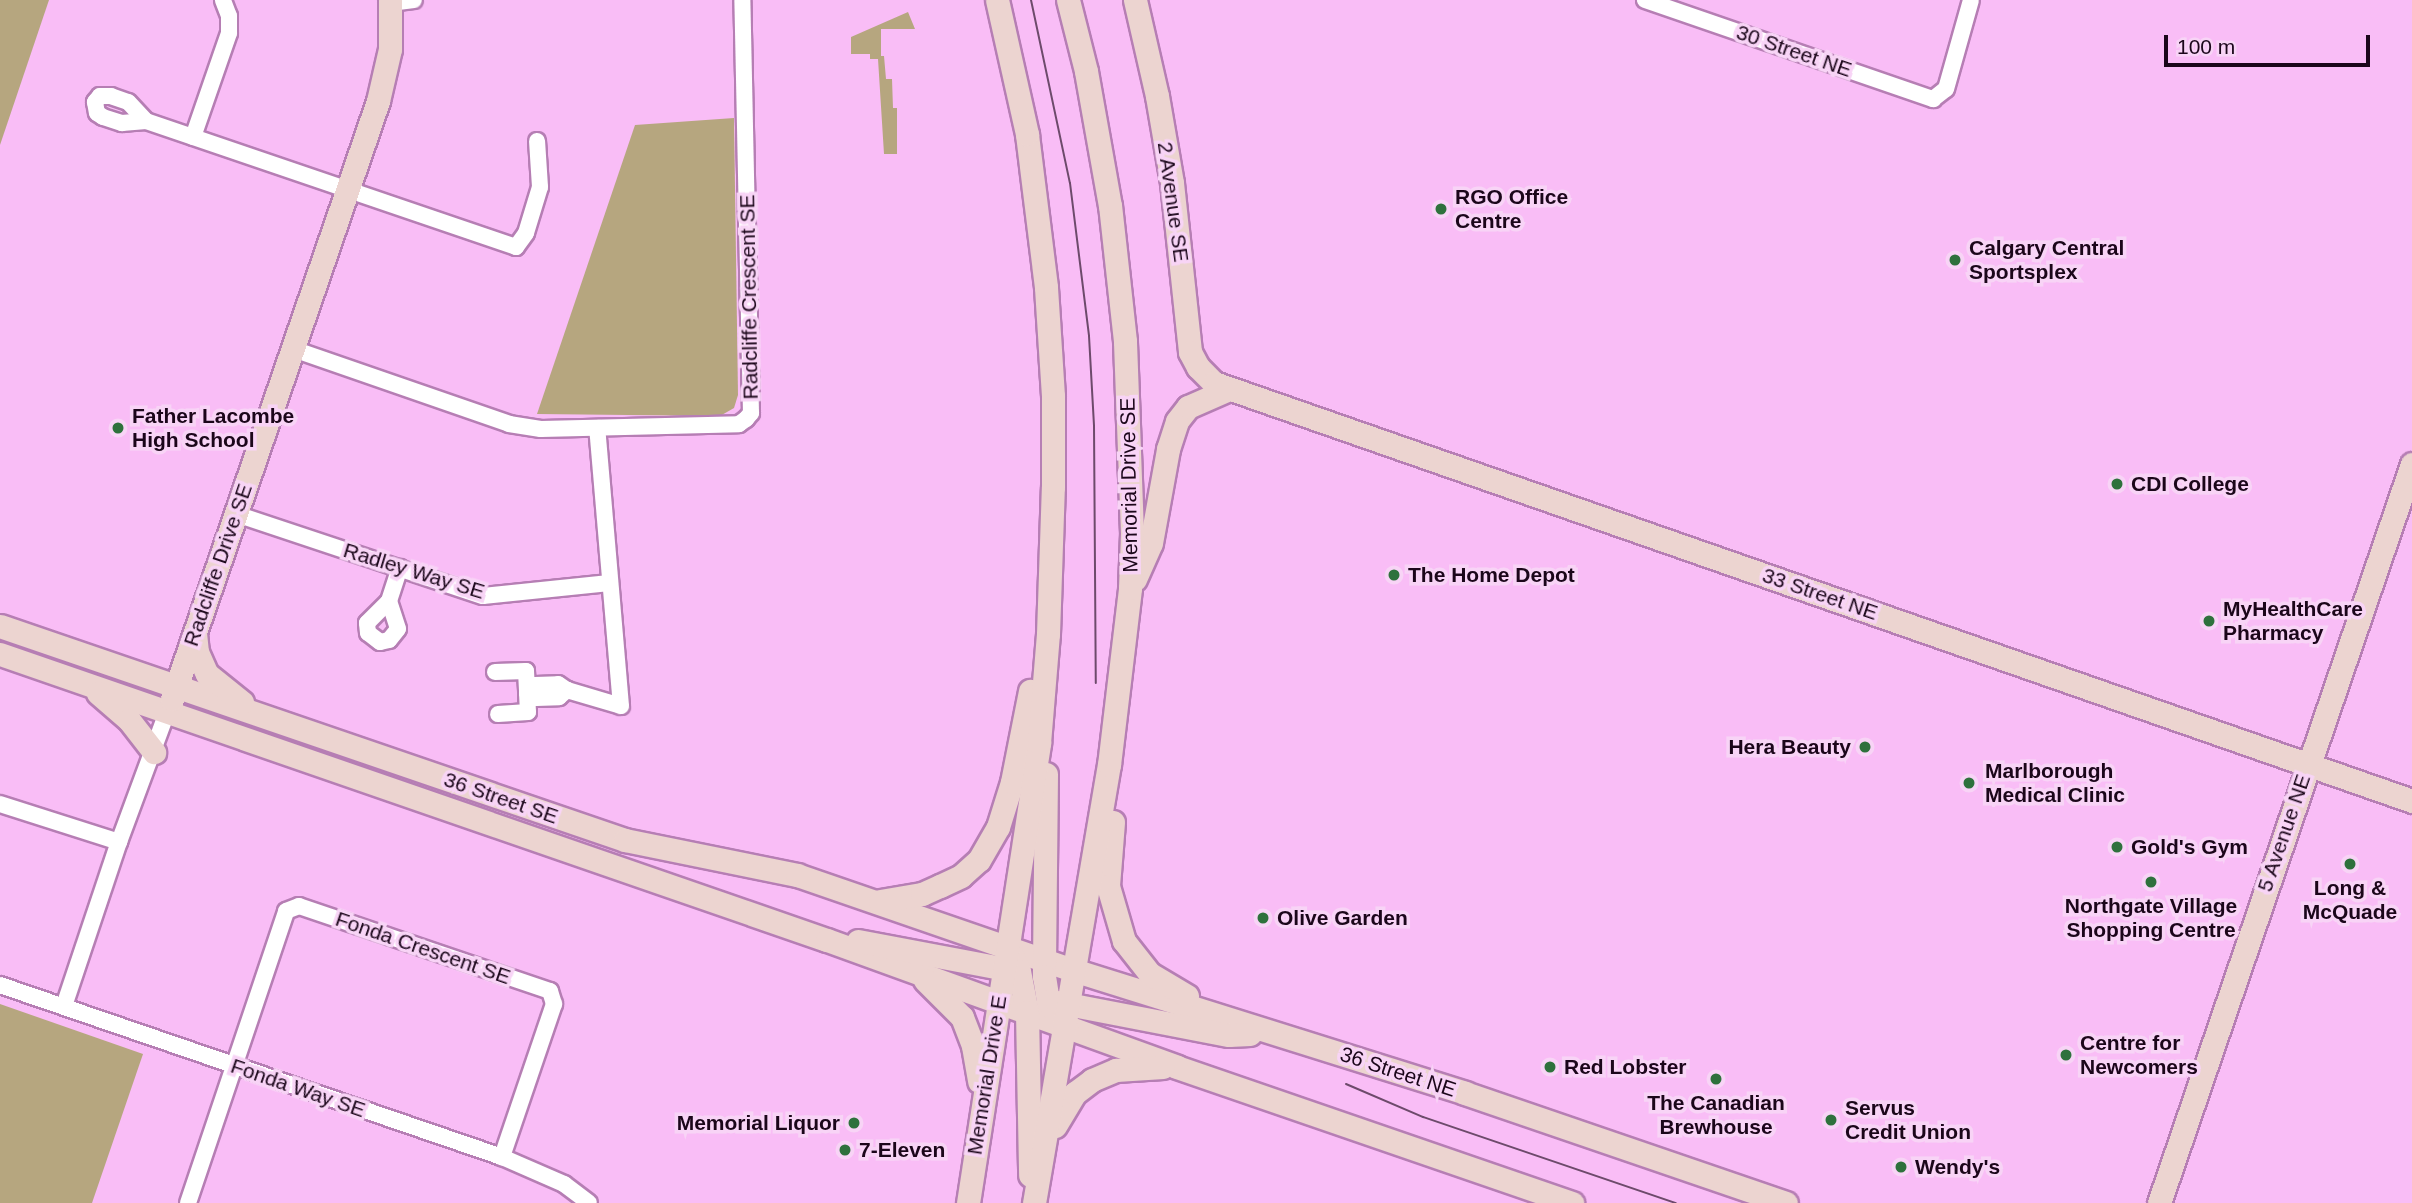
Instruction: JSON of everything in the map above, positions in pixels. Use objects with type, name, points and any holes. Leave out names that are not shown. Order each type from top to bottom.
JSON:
[{"type":"main road","points":[[997,0],[1027,134],[1046,287],[1053,396],[1048,634],[1039,743],[1010,962],[1042,1004],[1067,1027],[1572,1203]]},
{"type":"main road","name":"Memorial Drive SE","points":[[1068,0],[1086,71],[1110,206],[1124,328],[1131,445],[1130,588],[1109,765],[1073,970]]},
{"type":"main road","name":"2 Avenue SE","points":[[1135,0],[1157,96],[1172,183],[1190,352],[1204,375],[1227,390]]},
{"type":"main road","name":"Radcliffe Drive SE","points":[[167,712],[377,101],[390,49],[390,1]]},
{"type":"main road","points":[[1130,588],[1151,543],[1168,449],[1177,421],[1188,407],[1227,390]]},
{"type":"main road","name":"33 Street NE","points":[[1227,390],[1800,586],[2412,801]]},
{"type":"main road","name":"5 Avenue NE","points":[[2159,1203],[2412,464]]},
{"type":"main road","name":"36 Street SE","points":[[0,626],[625,840],[762,867],[877,901],[1010,962]]},
{"type":"main road","points":[[195,633],[197,652],[207,674],[262,716]]},
{"type":"main road","points":[[877,901],[922,894],[961,876],[979,860],[998,827],[1012,782],[1036,657],[1048,634]]},
{"type":"main road","name":"36 Street SE","points":[[0,654],[827,940],[998,1002]]},
{"type":"main road","points":[[88,684],[129,720],[154,752]]},
{"type":"main road","points":[[1032,1203],[1043,968],[1046,768],[1039,743]]},
{"type":"main road","points":[[1109,765],[1114,807],[1108,886],[1124,941],[1150,974],[1233,1021]]},
{"type":"main road","points":[[827,940],[857,941],[1073,970]]},
{"type":"main road","name":"Memorial Drive E","points":[[968,1203],[998,1002],[1010,962]]},
{"type":"main road","points":[[1042,1004],[1073,970]]},
{"type":"main road","name":"36 Street NE","points":[[1073,970],[1417,1077],[1786,1203]]},
{"type":"main road","points":[[921,976],[962,1017],[973,1046],[982,1098]]},
{"type":"main road","points":[[998,1002],[1042,1004],[1229,1035],[1267,1032]]},
{"type":"main road","points":[[1042,1004],[1067,1027]]},
{"type":"main road","points":[[1032,1203],[1067,1027]]},
{"type":"main road","points":[[1046,1143],[1075,1093],[1092,1080],[1116,1070],[1177,1067]]},
{"type":"street","points":[[193,137],[229,33],[229,16],[223,0]]},
{"type":"street","points":[[390,1],[414,0]]},
{"type":"street","name":"Radcliffe Crescent SE","points":[[293,349],[509,424],[541,429],[739,424],[751,413],[742,0]]},
{"type":"street","name":"30 Street NE","points":[[1645,0],[1933,99],[1946,89],[1971,0]]},
{"type":"street","points":[[146,121],[347,192],[516,247],[526,233],[540,187],[537,141]]},
{"type":"street","points":[[529,693],[536,698],[559,697],[567,690],[621,706],[608,583],[597,428]]},
{"type":"street","name":"Radley Way SE","points":[[236,514],[483,596],[608,583]]},
{"type":"street","points":[[389,601],[400,568]]},
{"type":"street","points":[[495,672],[526,671],[529,693],[528,712],[498,714]]},
{"type":"street","name":"Radcliffe Drive SE","points":[[64,1006],[119,842],[167,712]]},
{"type":"street","points":[[0,804],[119,842]]},
{"type":"street","name":"Fonda Crescent SE","points":[[235,1066],[286,911],[299,906],[550,991],[554,1004],[502,1157]]},
{"type":"street","name":"Fonda Way SE","points":[[0,985],[502,1157],[564,1184],[589,1203]]},
{"type":"street","points":[[188,1203],[235,1066]]},
{"type":"shaded area","points":[[0,0],[49,0],[0,145]]},
{"type":"shaded area","points":[[908,12],[915,29],[881,29],[881,56],[884,56],[886,79],[892,79],[893,108],[897,108],[897,154],[884,154],[878,59],[870,59],[870,54],[851,54],[851,37]]},
{"type":"shaded area","points":[[734,118],[738,395],[734,408],[720,416],[537,414],[635,125]]},
{"type":"shaded area","points":[[0,1004],[143,1054],[92,1203],[0,1203]]},
{"type":"tram line","points":[[1031,0],[1070,183],[1089,336],[1094,426],[1096,683]]},
{"type":"tram line","points":[[1346,1084],[1423,1117],[1676,1203]]},
{"type":"place","name":"RGO Office Centre","points":[[1441,209]]},
{"type":"place","name":"Calgary Central Sportsplex","points":[[1955,260]]},
{"type":"place","name":"Father Lacombe High School","points":[[118,428]]},
{"type":"place","name":"CDI College","points":[[2117,484]]},
{"type":"place","name":"The Home Depot","points":[[1394,575]]},
{"type":"place","name":"MyHealthCare Pharmacy","points":[[2209,621]]},
{"type":"place","name":"Hera Beauty","points":[[1865,747]]},
{"type":"place","name":"Marlborough Medical Clinic","points":[[1969,783]]},
{"type":"place","name":"Gold's Gym","points":[[2117,847]]},
{"type":"place","name":"Long & McQuade","points":[[2350,864]]},
{"type":"place","name":"Northgate Village Shopping Centre","points":[[2151,882]]},
{"type":"place","name":"Olive Garden","points":[[1263,918]]},
{"type":"place","name":"Centre for Newcomers","points":[[2066,1055]]},
{"type":"place","name":"Red Lobster","points":[[1550,1067]]},
{"type":"place","name":"The Canadian Brewhouse","points":[[1716,1079]]},
{"type":"place","name":"Servus Credit Union","points":[[1831,1120]]},
{"type":"place","name":"Memorial Liquor","points":[[854,1123]]},
{"type":"place","name":"7-Eleven","points":[[845,1150]]},
{"type":"place","name":"Wendy's","points":[[1901,1167]]}]
